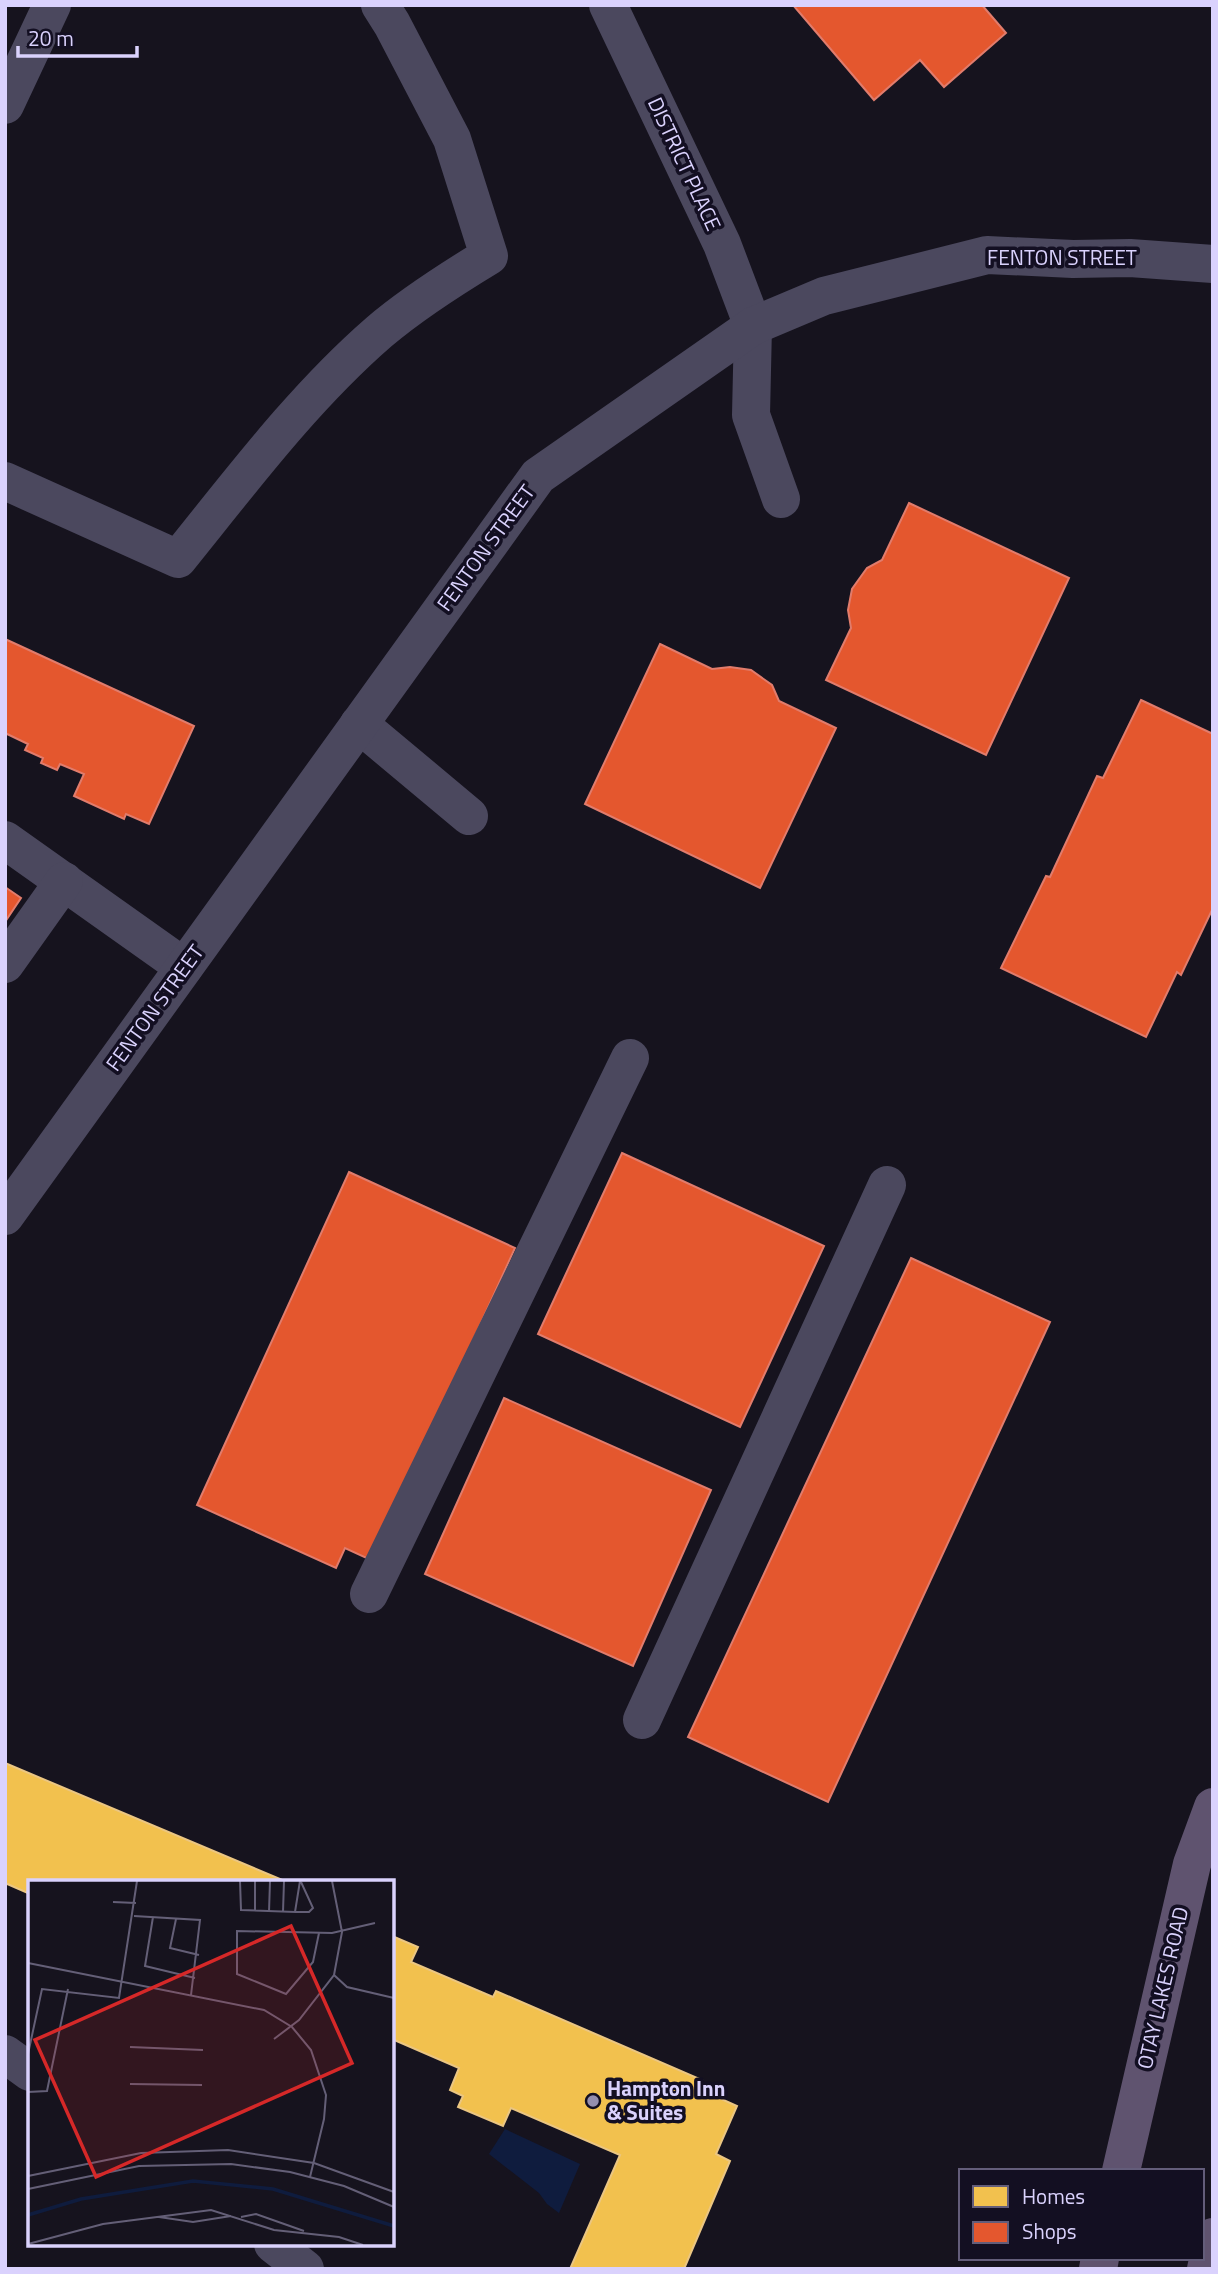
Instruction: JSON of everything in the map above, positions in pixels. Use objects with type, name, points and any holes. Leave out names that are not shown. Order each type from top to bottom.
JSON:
[{"type":"main road","name":"OTAY LAKES ROAD","points":[[1121,2169],[1192,1864],[1213,1807]]},
{"type":"main road","points":[[1206,2269],[1213,2238]]},
{"type":"street","points":[[5,105],[52,5]]},
{"type":"street","points":[[5,481],[178,559],[259,458],[332,377],[380,331],[441,286],[489,256],[452,139],[380,5]]},
{"type":"street","name":"DISTRICT PLACE","points":[[608,5],[722,244],[752,326]]},
{"type":"street","name":"FENTON STREET","points":[[5,1216],[538,476],[752,326],[824,296],[987,255],[1073,259],[1130,258],[1213,264]]},
{"type":"street","points":[[752,326],[751,415],[782,499]]},
{"type":"street","points":[[359,724],[469,816]]},
{"type":"street","points":[[5,840],[184,967]]},
{"type":"street","points":[[5,964],[64,881]]},
{"type":"street","points":[[369,1594],[630,1058]]},
{"type":"street","points":[[642,1720],[887,1185]]},
{"type":"street","points":[[5,2054],[28,2071]]},
{"type":"street","points":[[276,2246],[305,2269]]},
{"type":"water","points":[[505,2129],[580,2164],[559,2213],[547,2204],[539,2193],[489,2154]]},
{"type":"building: Homes","points":[[5,1763],[282,1880],[28,1880],[28,1893],[5,1883]]},
{"type":"building: Homes","name":"Hampton Inn & Suites","points":[[394,1937],[418,1947],[411,1962],[493,1997],[496,1991],[702,2080],[699,2089],[737,2106],[716,2154],[730,2161],[684,2269],[570,2269],[620,2155],[511,2108],[503,2126],[458,2107],[463,2096],[450,2090],[459,2068],[394,2040]]},
{"type":"building: Shops","points":[[793,5],[982,5],[1006,33],[944,87],[920,60],[874,100]]},
{"type":"building: Shops","points":[[909,503],[1069,578],[986,755],[826,680],[851,628],[848,610],[852,589],[867,568],[882,560]]},
{"type":"building: Shops","points":[[5,639],[194,726],[149,824],[126,814],[124,819],[74,796],[84,774],[60,764],[57,770],[41,763],[43,758],[25,750],[28,744],[5,733]]},
{"type":"building: Shops","points":[[660,644],[712,669],[730,667],[751,670],[772,685],[779,701],[836,728],[760,888],[585,804]]},
{"type":"building: Shops","points":[[1141,700],[1213,734],[1213,908],[1181,975],[1177,972],[1146,1037],[1001,968],[1046,876],[1050,877],[1097,776],[1103,778]]},
{"type":"building: Shops","points":[[5,887],[21,898],[5,922]]},
{"type":"building: Shops","points":[[622,1153],[824,1246],[740,1427],[538,1334]]},
{"type":"building: Shops","points":[[349,1172],[515,1248],[373,1561],[345,1548],[336,1568],[197,1505]]},
{"type":"building: Shops","points":[[911,1258],[1050,1322],[828,1802],[688,1737]]},
{"type":"building: Shops","points":[[504,1398],[711,1490],[633,1666],[425,1574]]},
{"type":"place","name":"Hampton Inn & Suites","points":[[593,2101]]}]
